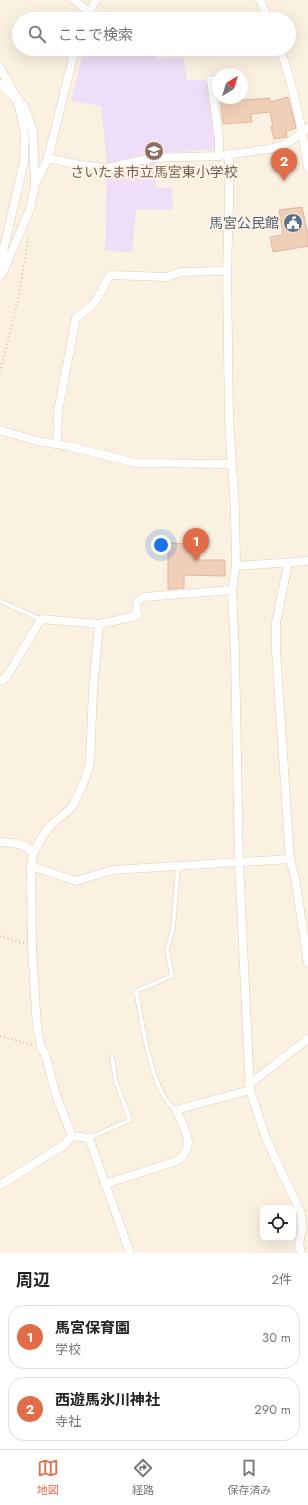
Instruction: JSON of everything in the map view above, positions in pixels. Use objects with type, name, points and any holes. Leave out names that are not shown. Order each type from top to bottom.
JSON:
[{"type":"street","points":[[74,0],[85,12]]},
{"type":"street","points":[[90,12],[96,0]]},
{"type":"street","points":[[260,0],[265,12]]},
{"type":"street","points":[[35,184],[48,158],[73,56]]},
{"type":"street","points":[[282,56],[305,130],[308,168]]},
{"type":"street","points":[[0,68],[17,98],[24,106],[33,130],[35,184],[30,209],[0,276]]},
{"type":"street","points":[[211,80],[219,139],[219,156]]},
{"type":"street","points":[[0,84],[9,93],[17,98],[25,135],[24,162],[0,264]]},
{"type":"street","points":[[48,158],[79,165],[107,168],[151,158],[219,156],[268,150],[280,146],[305,130]]},
{"type":"street","points":[[229,154],[227,271],[229,420],[235,510],[236,566],[232,590],[235,653],[239,862],[250,1087],[267,1141],[301,1213],[305,1228],[299,1244],[301,1253]]},
{"type":"street","points":[[57,444],[58,411],[76,318],[94,304],[110,276],[167,278],[180,272],[227,271]]},
{"type":"street","points":[[0,430],[136,463],[231,464]]},
{"type":"street","points":[[236,566],[308,561]]},
{"type":"street","points":[[288,563],[276,623],[276,650],[290,859],[295,878],[308,963]]},
{"type":"street","points":[[0,680],[3,680],[6,676],[41,619],[99,624],[137,616],[137,603],[145,596],[232,590]]},
{"type":"street","points":[[72,1136],[56,1095],[46,1057],[41,1046],[36,1012],[32,944],[32,866],[33,853],[46,830],[74,804],[90,763],[93,690],[99,624]]},
{"type":"street","points":[[0,842],[17,843],[28,847],[33,853]]},
{"type":"street","points":[[32,866],[76,881],[113,870],[290,859]]},
{"type":"street","points":[[105,1184],[177,1161],[182,1157],[188,1148],[189,1137],[183,1128],[176,1110],[250,1087],[308,1039]]},
{"type":"street","points":[[72,1136],[89,1138],[130,1253]]},
{"type":"street","points":[[0,1185],[64,1145],[72,1136]]},
{"type":"lane","points":[[0,601],[41,619]]},
{"type":"lane","points":[[176,1110],[169,1106],[152,1072],[136,991],[172,976],[167,950],[173,928],[178,866]]},
{"type":"lane","points":[[89,1138],[130,1120],[116,1082],[112,1057]]},
{"type":"path","points":[[0,372],[18,300],[29,229]]},
{"type":"path","points":[[0,936],[32,944]]},
{"type":"path","points":[[0,1036],[41,1046]]},
{"type":"shaded area","name":"さいたま市立馬宮東小学校","points":[[82,56],[154,56],[158,58],[183,57],[187,80],[208,80],[217,149],[155,154],[156,187],[172,188],[173,210],[136,210],[132,252],[105,251],[107,164],[101,106],[71,101]]},
{"type":"building","points":[[288,97],[296,128],[286,131],[287,137],[274,139],[270,112],[251,114],[252,122],[223,124],[221,104],[248,104],[248,100],[270,98],[270,102]]},
{"type":"building","points":[[302,207],[308,231],[308,246],[273,252],[270,237],[283,235],[279,210]]},
{"type":"building","points":[[168,543],[199,544],[199,560],[225,560],[225,576],[184,575],[184,588],[168,589]]},
{"type":"place","name":"さいたま市立馬宮東小学校","points":[[154,151]]},
{"type":"place","name":"西遊馬氷川神社","points":[[284,181]]},
{"type":"place","name":"馬宮公民館","points":[[293,223]]},
{"type":"place","name":"馬宮保育園","points":[[196,561]]}]
